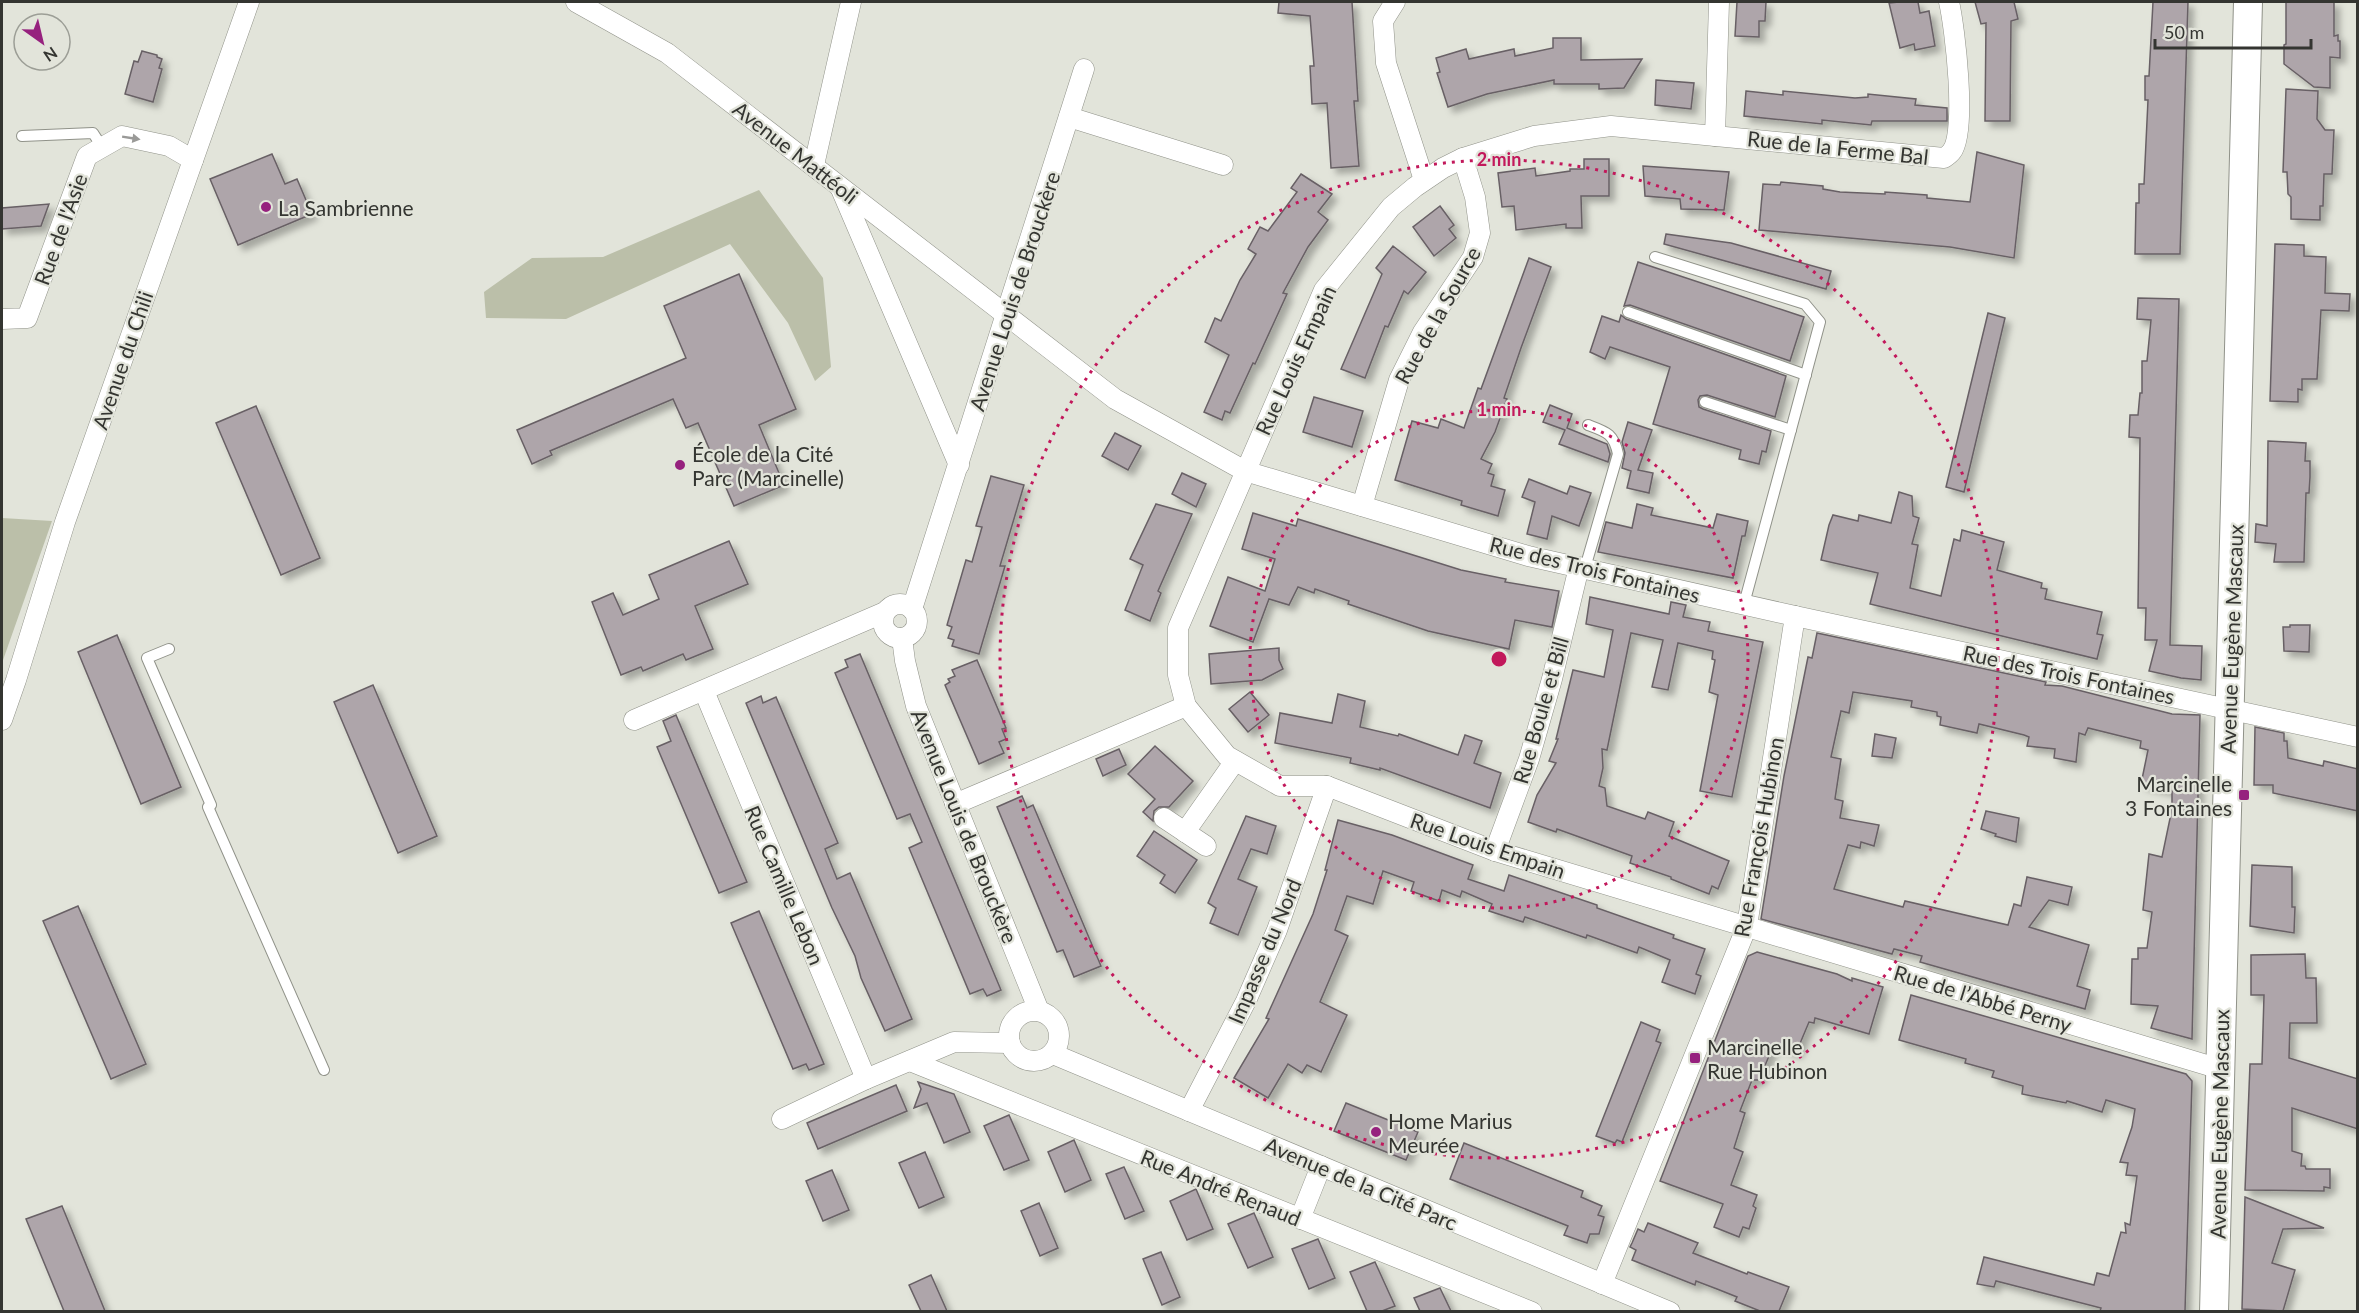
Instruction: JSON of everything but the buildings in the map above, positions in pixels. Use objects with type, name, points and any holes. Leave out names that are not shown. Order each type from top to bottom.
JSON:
[{"type":"main road","name":"Avenue Eugène Mascaux","points":[[2214,1311],[2248,2]]},
{"type":"street","name":"Avenue du Chili","points":[[2,720],[65,522],[249,2]]},
{"type":"street","name":"Avenue Mattéoli","points":[[576,2],[668,53],[1006,315]]},
{"type":"street","points":[[814,165],[851,2]]},
{"type":"street","points":[[1395,2],[1383,21],[1386,63],[1424,180]]},
{"type":"street","points":[[1715,136],[1719,2]]},
{"type":"street","name":"Rue de la Ferme Bal","points":[[1715,136],[1944,158],[1952,151],[1957,138],[1960,70],[1949,2]]},
{"type":"street","name":"Avenue Louis de Brouckère","points":[[912,609],[1084,69]]},
{"type":"street","points":[[1069,117],[1223,165]]},
{"type":"street","name":"Rue Louis Empain","points":[[1715,136],[1611,126],[1534,136],[1463,158],[1424,180],[1391,207],[1324,290],[1178,628],[1178,675],[1186,706],[1227,756],[1280,786],[1327,786],[1496,851],[1747,926]]},
{"type":"street","name":"Rue de l'Asie","points":[[2,320],[27,318],[87,156],[122,136],[169,146],[193,160]]},
{"type":"street","name":"Rue de la Source","points":[[1362,506],[1399,380],[1423,332],[1473,257],[1480,234],[1474,197],[1463,158]]},
{"type":"street","name":"Avenue Louis de Brouckère","points":[[840,186],[959,465]]},
{"type":"street","name":"Rue des Trois Fontaines","points":[[1006,315],[1114,399],[1245,471],[1528,556],[2358,737]]},
{"type":"street","name":"Rue Boule et Bill","points":[[1496,851],[1529,759],[1582,568]]},
{"type":"street","points":[[634,720],[885,612],[896,604],[905,604],[912,609],[917,623],[909,635],[902,638],[892,636],[885,630],[883,621],[885,612]]},
{"type":"street","name":"Rue François Hubinon","points":[[1602,1284],[1747,926],[1796,616]]},
{"type":"street","name":"Avenue Louis de Brouckère","points":[[902,638],[905,662],[916,706],[1039,1011]]},
{"type":"street","name":"Rue Camille Lebon","points":[[704,691],[866,1079]]},
{"type":"street","points":[[955,804],[1186,706]]},
{"type":"street","points":[[1185,832],[1235,761]]},
{"type":"street","name":"Impasse du Nord","points":[[1189,1111],[1246,1001],[1277,930],[1327,786]]},
{"type":"street","points":[[1164,818],[1206,846]]},
{"type":"street","name":"Rue de l’Abbé Perny","points":[[1747,926],[2220,1069]]},
{"type":"street","points":[[1039,1011],[1047,1014],[1057,1025],[1060,1040],[1053,1054],[1039,1062],[1031,1062],[1018,1056],[1010,1043],[1009,1034],[1016,1019],[1023,1014],[1039,1011]]},
{"type":"street","points":[[782,1119],[866,1079],[954,1042],[1010,1043]]},
{"type":"street","name":"Avenue de la Cité Parc","points":[[1053,1054],[1670,1311]]},
{"type":"street","name":"Rue André Renaud","points":[[910,1060],[1532,1311]]},
{"type":"street","points":[[1300,1219],[1321,1166]]},
{"type":"lane","points":[[22,136],[93,133],[102,147]]},
{"type":"lane","points":[[1655,257],[1805,304],[1820,322],[1744,604]]},
{"type":"lane","points":[[1628,312],[1806,375]]},
{"type":"lane","points":[[1705,402],[1791,430]]},
{"type":"lane","points":[[1582,568],[1618,454],[1615,441],[1606,431],[1588,425]]},
{"type":"lane","points":[[169,649],[147,658],[324,1070]]},
{"type":"green space","points":[[759,190],[823,278],[831,367],[815,381],[788,323],[730,244],[566,319],[486,318],[484,292],[532,258],[603,257]]},
{"type":"green space","points":[[2,518],[52,521],[2,663]]},
{"type":"place","name":"La Sambrienne","points":[[266,207]]},
{"type":"place","name":"École de la Cité Parc (Marcinelle)","points":[[680,465]]},
{"type":"place","name":"Marcinelle 3 Fontaines","points":[[2244,795]]},
{"type":"place","name":"Marcinelle Rue Hubinon","points":[[1695,1058]]},
{"type":"place","name":"Home Marius Meurée","points":[[1376,1132]]}]
